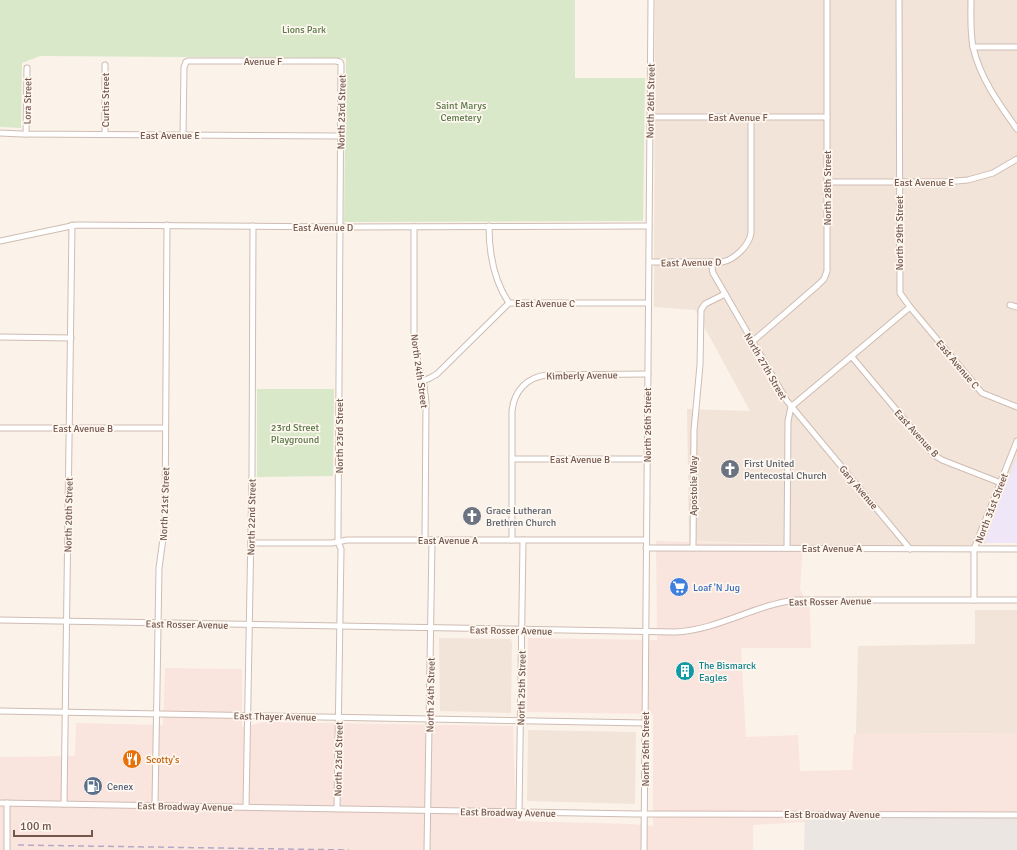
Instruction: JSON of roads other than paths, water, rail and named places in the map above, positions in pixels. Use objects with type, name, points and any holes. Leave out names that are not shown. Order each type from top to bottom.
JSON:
[{"type":"street","name":"North 26th Street","points":[[644,850],[651,0]]},
{"type":"street","name":"North 28th Street","points":[[752,342],[818,285],[824,278],[827,266],[827,0]]},
{"type":"street","name":"North 29th Street","points":[[899,0],[899,288],[902,297],[910,307]]},
{"type":"street","points":[[971,0],[971,30],[973,47],[977,61],[985,80],[1017,129]]},
{"type":"street","points":[[973,47],[1017,47]]},
{"type":"street","name":"Avenue F","points":[[183,135],[184,67],[186,62],[340,62]]},
{"type":"street","name":"North 23rd Street","points":[[337,809],[341,549],[338,542],[342,66],[340,62]]},
{"type":"street","name":"Curtis Street","points":[[105,65],[105,134]]},
{"type":"street","name":"Lora Street","points":[[26,134],[27,68]]},
{"type":"street","name":"East Avenue F","points":[[650,117],[827,117]]},
{"type":"street","name":"East Avenue D","points":[[649,262],[722,262],[730,259],[743,248],[748,241],[751,233],[751,117]]},
{"type":"street","name":"East Avenue E","points":[[0,133],[341,136]]},
{"type":"street","name":"East Avenue E","points":[[827,182],[968,180],[993,173],[1017,160]]},
{"type":"street","name":"East Avenue D","points":[[0,241],[72,225],[340,227],[649,226]]},
{"type":"street","name":"North 20th Street","points":[[64,804],[72,225]]},
{"type":"street","name":"North 21st Street","points":[[155,805],[159,568],[165,524],[167,225]]},
{"type":"street","name":"North 22nd Street","points":[[246,807],[248,625],[251,543],[253,226]]},
{"type":"street","points":[[489,226],[491,259],[497,279],[509,303]]},
{"type":"street","name":"North 24th Street","points":[[414,227],[414,342],[426,402],[425,540]]},
{"type":"street","name":"North 27th Street","points":[[711,262],[713,273],[791,408],[788,421],[787,548]]},
{"type":"street","name":"Apostolie Way","points":[[693,548],[694,424],[700,360],[702,307],[725,294]]},
{"type":"street","name":"East Avenue C","points":[[423,381],[437,374],[509,303],[648,303]]},
{"type":"street","points":[[1010,305],[1017,307]]},
{"type":"street","points":[[791,408],[910,307]]},
{"type":"street","name":"East Avenue C","points":[[910,307],[982,393],[1017,407]]},
{"type":"street","points":[[0,337],[70,338]]},
{"type":"street","name":"East Avenue B","points":[[852,357],[934,455],[942,460],[1001,483]]},
{"type":"street","name":"Kimberly Avenue","points":[[512,459],[513,406],[520,389],[529,381],[534,378],[547,375],[648,374]]},
{"type":"street","name":"Gary Avenue","points":[[791,408],[910,548]]},
{"type":"street","name":"East Avenue B","points":[[0,428],[165,428]]},
{"type":"street","name":"North 31st Street","points":[[974,600],[974,549],[1017,441]]},
{"type":"street","points":[[512,459],[512,540]]},
{"type":"street","name":"East Avenue B","points":[[512,459],[647,459]]},
{"type":"street","name":"East Avenue A","points":[[251,543],[332,543],[346,540],[646,540]]},
{"type":"street","name":"North 24th Street","points":[[427,850],[432,540]]},
{"type":"street","name":"North 25th Street","points":[[519,812],[523,540]]},
{"type":"street","name":"East Avenue A","points":[[646,548],[1017,549]]},
{"type":"street","name":"East Rosser Avenue","points":[[0,620],[646,633],[698,630],[725,622],[765,606],[796,600],[1017,600]]},
{"type":"street","name":"East Thayer Avenue","points":[[0,711],[645,723]]},
{"type":"street","name":"East Broadway Avenue","points":[[0,803],[645,814],[1017,815]]},
{"type":"street","points":[[7,803],[7,850]]},
{"type":"railway","points":[[18,845],[349,850]]},
{"type":"place","name":"First United Pentecostal Church","points":[[730,469]]},
{"type":"place","name":"Grace Lutheran Brethren Church","points":[[472,516]]},
{"type":"place","name":"Loaf 'N Jug","points":[[679,587]]},
{"type":"place","name":"The Bismarck Eagles","points":[[685,671]]},
{"type":"place","name":"Scotty's","points":[[132,759]]},
{"type":"place","name":"Cenex","points":[[93,786]]},
{"type":"park label","name":"Lions Park","points":[[304,29]]},
{"type":"park label","name":"Saint Marys Cemetery","points":[[461,110]]},
{"type":"park label","name":"23rd Street Playground","points":[[295,432]]}]
